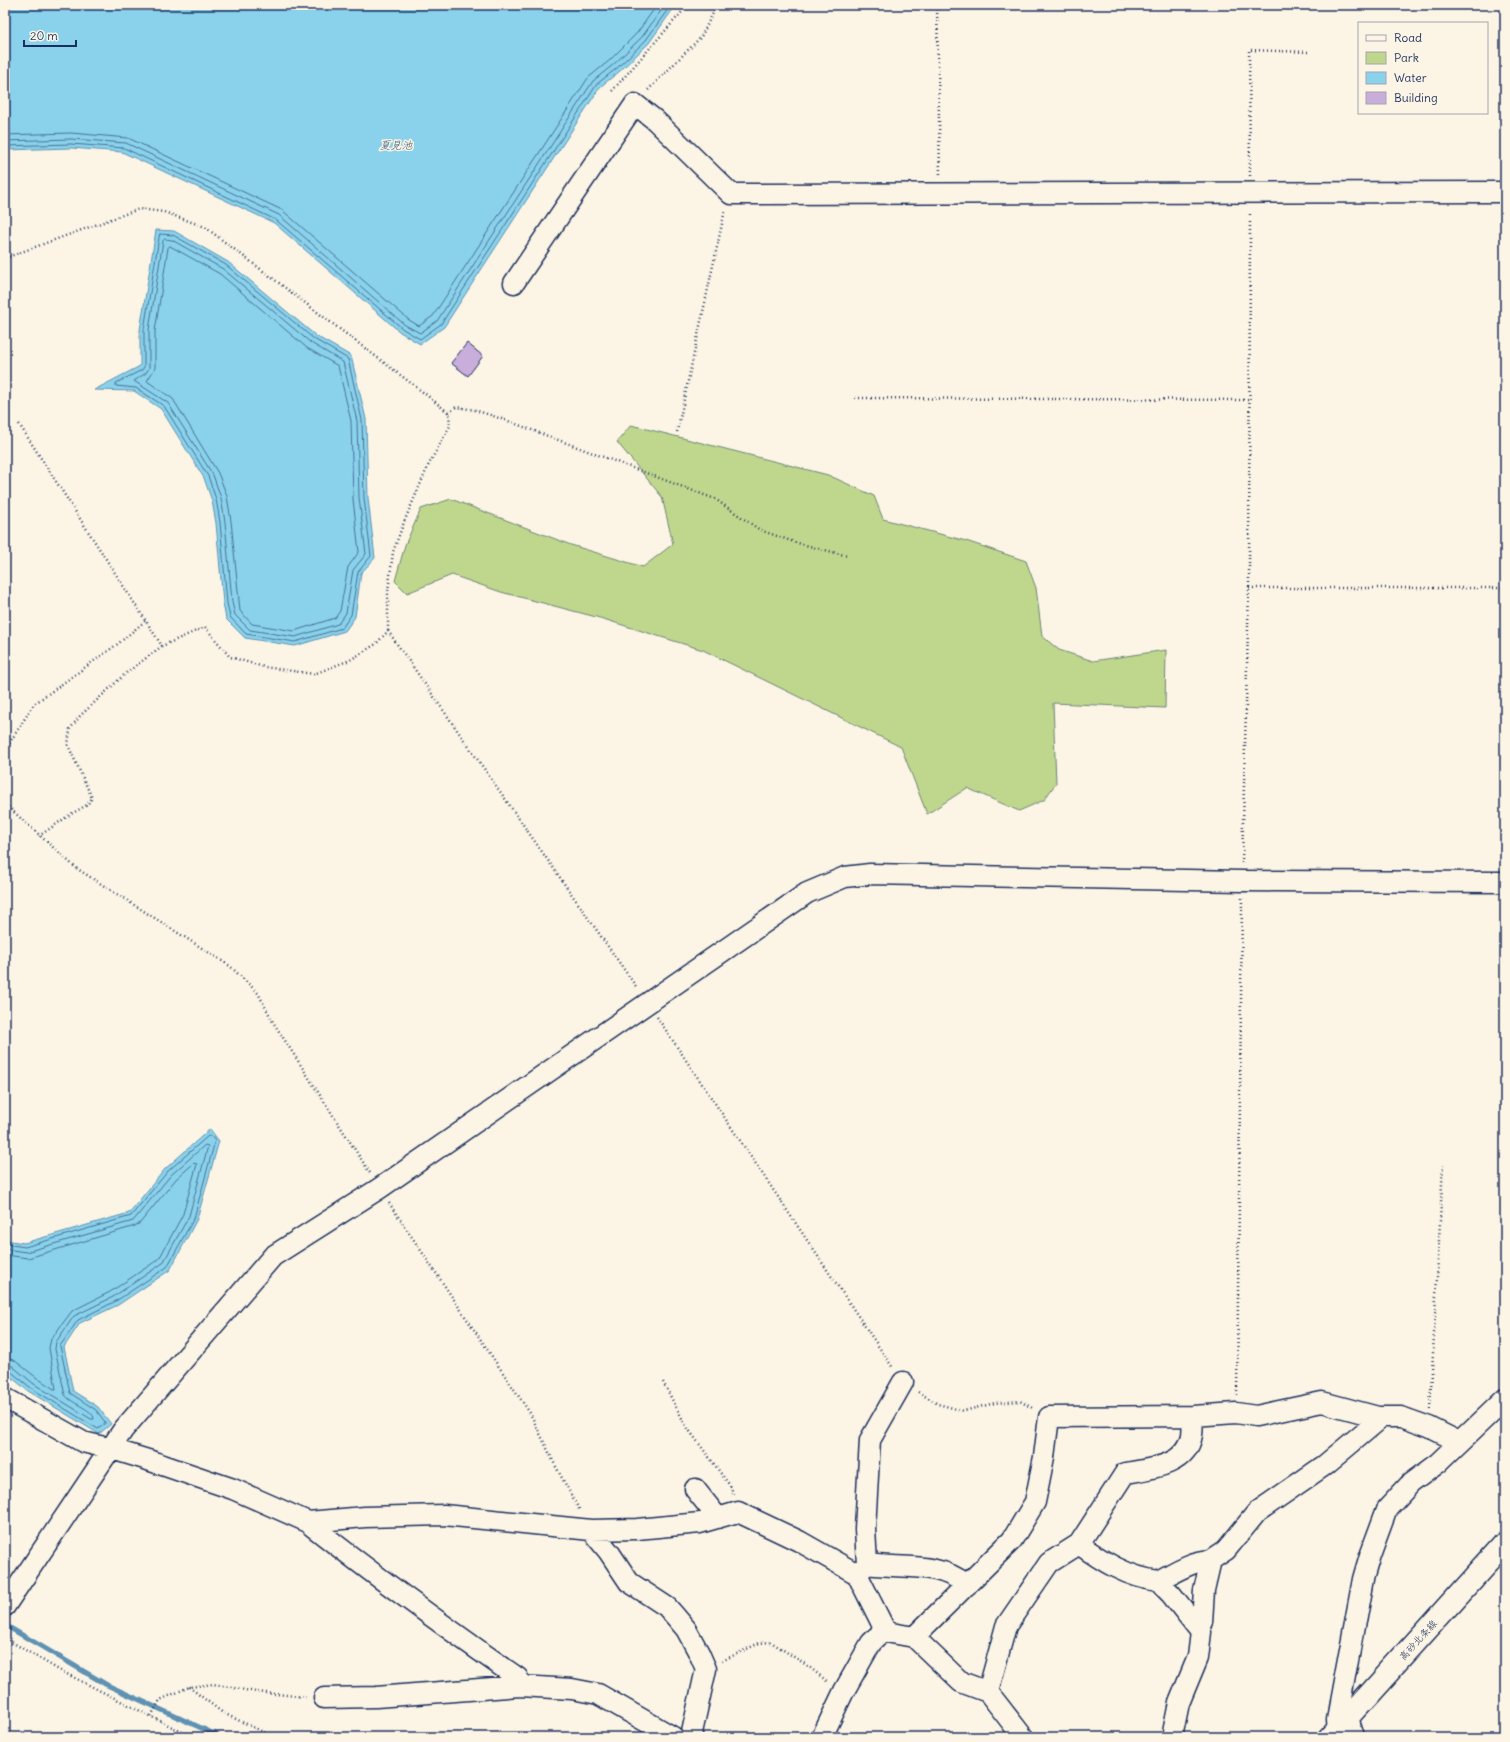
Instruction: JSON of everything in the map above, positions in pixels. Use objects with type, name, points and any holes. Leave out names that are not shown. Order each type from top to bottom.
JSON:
[{"type":"main road","name":"高砂北条線","points":[[1343,1730],[1505,1543]]},
{"type":"street","points":[[514,283],[635,104],[655,120],[731,194],[1250,194],[1505,192]]},
{"type":"street","points":[[5,1606],[57,1527],[112,1449],[123,1430],[273,1256],[380,1188],[807,893],[845,877],[870,874],[1242,881],[1505,882]]},
{"type":"street","points":[[886,1632],[862,1569],[870,1440],[903,1382]]},
{"type":"street","points":[[5,1398],[83,1442],[112,1449],[233,1489],[308,1522],[366,1517],[444,1515],[591,1530],[637,1529],[700,1523],[738,1512],[862,1569],[929,1568],[961,1580],[967,1585]]},
{"type":"street","points":[[1343,1730],[1337,1719],[1363,1579],[1387,1509],[1411,1483],[1438,1463],[1458,1442],[1505,1399]]},
{"type":"street","points":[[914,1637],[1012,1540],[1035,1502],[1044,1457],[1049,1417],[1193,1416],[1236,1414],[1256,1416],[1322,1402],[1378,1417],[1401,1417],[1429,1427],[1458,1442]]},
{"type":"street","points":[[988,1692],[1006,1626],[1049,1563],[1079,1544],[1125,1473],[1154,1468],[1172,1462],[1180,1456],[1188,1447],[1192,1436],[1193,1416]]},
{"type":"street","points":[[1158,1581],[1178,1569],[1204,1560],[1211,1560],[1226,1550],[1256,1512],[1325,1465],[1375,1423],[1378,1417]]},
{"type":"street","points":[[695,1489],[718,1518]]},
{"type":"street","points":[[311,1522],[312,1526],[364,1566],[447,1628],[518,1678],[520,1686]]},
{"type":"street","points":[[591,1530],[609,1552],[630,1582],[667,1607],[686,1629],[706,1669],[691,1737]]},
{"type":"street","points":[[1079,1544],[1110,1566],[1145,1579],[1158,1581],[1171,1594],[1202,1632],[1198,1657],[1179,1703],[1172,1737]]},
{"type":"street","points":[[1197,1627],[1202,1622],[1204,1590],[1211,1560]]},
{"type":"street","points":[[822,1737],[843,1693],[871,1643],[880,1634],[886,1632],[914,1637],[961,1682],[988,1692],[1023,1737]]},
{"type":"street","points":[[324,1698],[376,1697],[520,1686],[572,1689],[598,1694],[673,1737]]},
{"type":"path","points":[[612,91],[688,5]]},
{"type":"path","points":[[635,104],[701,37],[716,5]]},
{"type":"path","points":[[937,5],[940,194]]},
{"type":"path","points":[[1236,1414],[1242,881],[1249,588],[1249,50],[1309,52]]},
{"type":"path","points":[[677,432],[702,312],[727,202],[731,194]]},
{"type":"path","points":[[5,258],[139,209],[164,212],[205,227],[449,413],[450,426],[429,464],[393,552],[388,590],[388,631],[647,1003],[903,1382],[938,1404],[964,1411],[996,1403],[1020,1401],[1049,1417]]},
{"type":"path","points":[[855,398],[1249,400]]},
{"type":"path","points":[[449,413],[456,407],[476,410],[508,421],[715,499],[760,530],[794,542],[848,556]]},
{"type":"path","points":[[19,424],[162,646]]},
{"type":"path","points":[[1249,588],[1505,588]]},
{"type":"path","points":[[5,750],[34,704],[119,643],[145,621]]},
{"type":"path","points":[[39,836],[87,805],[92,798],[68,745],[70,729],[80,716],[125,674],[162,646],[205,627],[230,657],[264,666],[314,674],[350,660],[376,644],[388,631]]},
{"type":"path","points":[[5,791],[7,796],[5,804],[76,868],[230,966],[258,993],[273,1022],[380,1188],[530,1413],[555,1465],[591,1530]]},
{"type":"path","points":[[1429,1427],[1443,1165]]},
{"type":"path","points":[[663,1382],[686,1426],[731,1487],[738,1512]]},
{"type":"path","points":[[5,1638],[59,1670],[192,1737]]},
{"type":"path","points":[[706,1669],[759,1643],[771,1642],[808,1666],[843,1693]]},
{"type":"path","points":[[151,1716],[160,1700],[189,1687],[213,1684],[256,1692],[324,1698]]},
{"type":"path","points":[[189,1687],[199,1693],[223,1713],[274,1737]]},
{"type":"green space","points":[[631,425],[828,475],[874,496],[883,519],[966,541],[1026,561],[1036,588],[1042,636],[1059,650],[1093,661],[1166,650],[1165,708],[1053,703],[1056,783],[1044,800],[1019,811],[967,788],[927,814],[901,747],[703,650],[600,618],[501,592],[452,575],[407,593],[395,581],[405,545],[421,509],[451,499],[571,545],[643,567],[673,544],[662,497],[617,442]]},
{"type":"water","name":"夏見池","points":[[5,5],[676,5],[649,43],[620,71],[600,87],[444,327],[420,344],[400,332],[274,223],[122,152],[71,148],[5,150]]},
{"type":"water","points":[[156,230],[174,231],[228,262],[316,336],[351,356],[366,419],[368,498],[375,558],[361,573],[355,617],[345,631],[295,646],[245,638],[226,619],[223,603],[216,523],[212,501],[204,478],[161,409],[134,391],[94,390],[140,366],[140,330]]},
{"type":"water","points":[[210,1129],[219,1141],[197,1219],[170,1270],[118,1305],[80,1323],[64,1347],[73,1391],[98,1407],[111,1424],[99,1434],[28,1391],[5,1372],[5,1240],[24,1243],[129,1213],[165,1169]]},
{"type":"building","points":[[467,343],[483,356],[468,376],[451,363]]},
{"type":"waterway","points":[[5,1625],[107,1685],[221,1737]]}]
